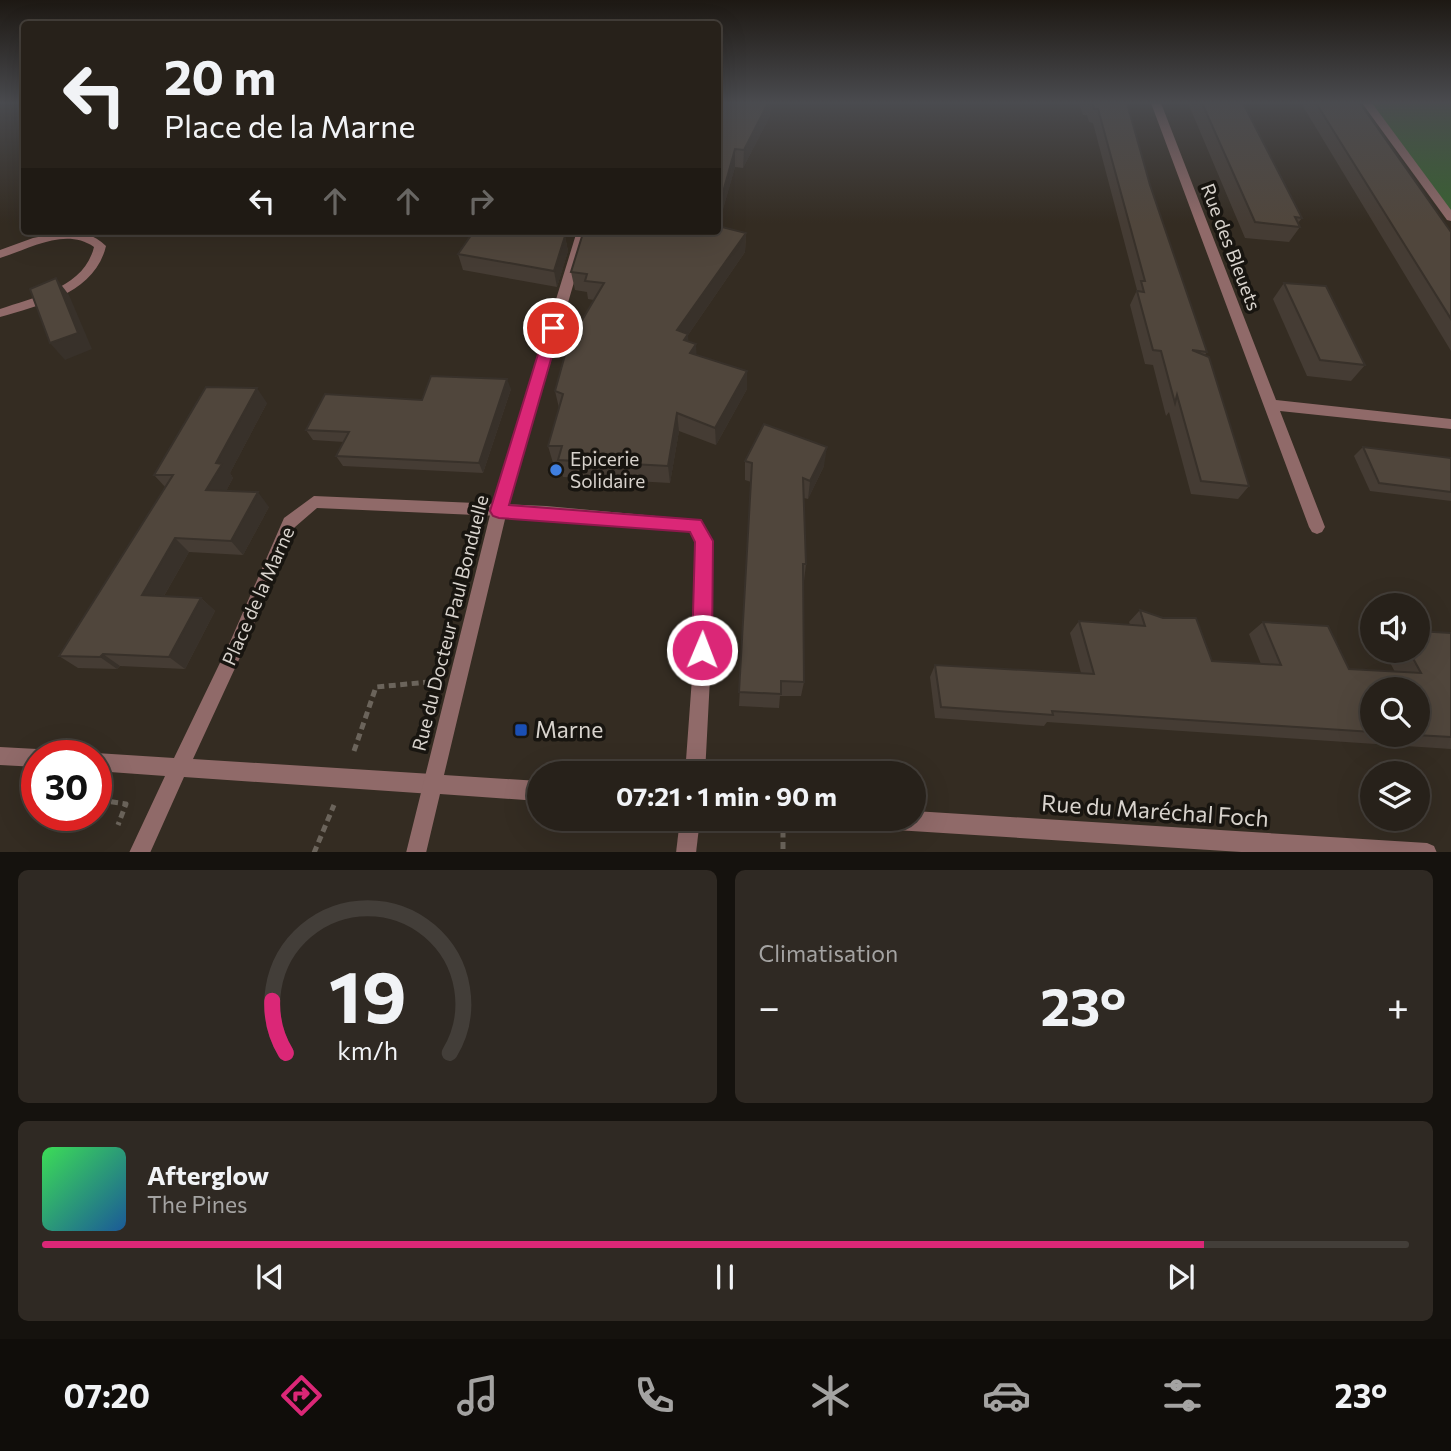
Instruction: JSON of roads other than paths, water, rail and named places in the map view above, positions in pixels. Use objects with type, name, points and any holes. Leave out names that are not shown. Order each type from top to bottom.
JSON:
[{"type":"street","name":"Rue des Bleuets","points":[[1171,143],[1317,527]]},
{"type":"street","points":[[1396,143],[1451,218]]},
{"type":"street","points":[[0,254],[47,238],[70,235]]},
{"type":"street","points":[[0,313],[58,292],[87,275],[99,257],[100,246],[94,240],[80,235]]},
{"type":"street","name":"Rue du Docteur Paul Bonduelle","points":[[416,852],[499,511],[582,235]]},
{"type":"street","points":[[1271,405],[1451,424]]},
{"type":"street","name":"Place de la Marne","points":[[139,852],[236,647],[289,523],[314,502],[499,511],[695,525],[704,541],[696,761]]},
{"type":"street","points":[[0,756],[21,757]]},
{"type":"street","points":[[112,762],[527,789]]},
{"type":"street","name":"Rue du Maréchal Foch","points":[[926,822],[1427,852]]},
{"type":"street","points":[[686,852],[689,831]]},
{"type":"place","name":"Epicerie Solidaire","points":[[556,470]]},
{"type":"place","name":"Marne","points":[[521,730]]}]
